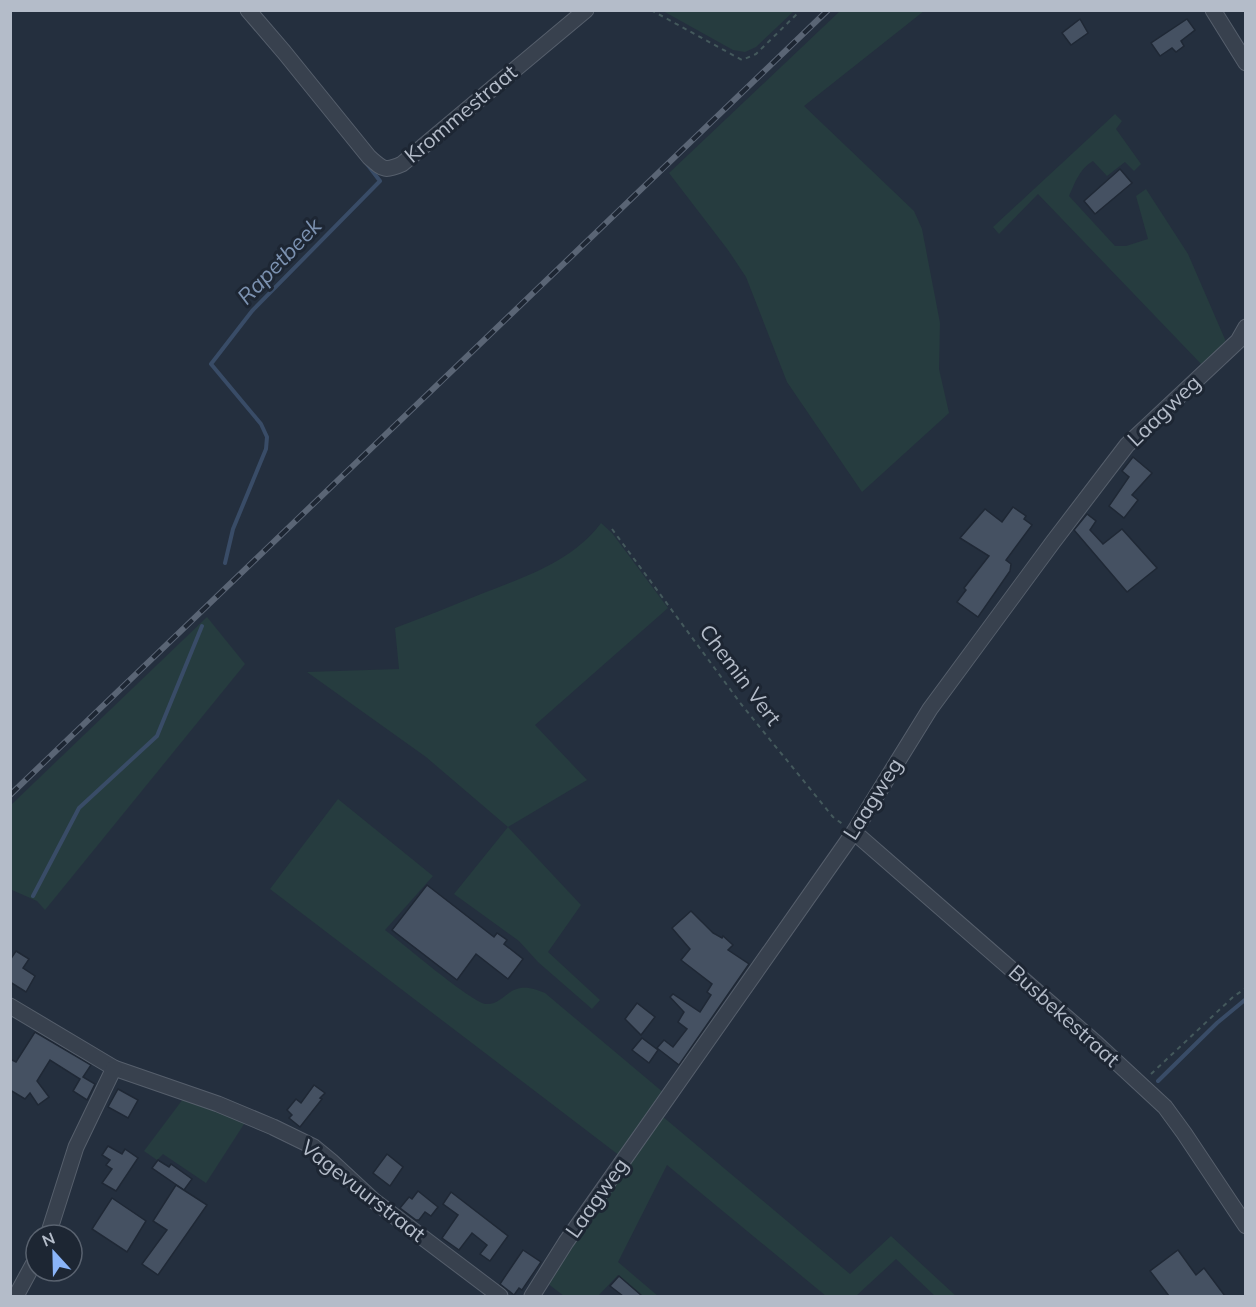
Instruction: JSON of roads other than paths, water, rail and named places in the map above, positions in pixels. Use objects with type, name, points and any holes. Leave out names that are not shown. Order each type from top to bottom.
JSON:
[{"type":"street","name":"Krommestraat","points":[[248,10],[369,157],[383,169],[390,170],[402,164],[586,10]]},
{"type":"street","points":[[1214,10],[1245,63]]},
{"type":"street","name":"Laagweg","points":[[532,1296],[566,1242],[854,831],[930,709],[1127,445],[1242,344],[1245,327]]},
{"type":"street","name":"Busbekestraat","points":[[854,831],[1140,1084],[1175,1120],[1245,1226]]},
{"type":"street","name":"Vagevuurstraat","points":[[10,1006],[114,1068],[218,1104],[273,1127],[314,1148],[373,1200],[500,1296]]},
{"type":"street","points":[[52,1223],[76,1147],[114,1068]]},
{"type":"street","points":[[16,1296],[24,1281]]},
{"type":"waterway","name":"Rapetbeek","points":[[225,563],[233,529],[266,449],[267,437],[261,424],[211,364],[252,311],[380,181],[367,164]]},
{"type":"waterway","name":"Rapetbeek","points":[[33,896],[79,808],[157,736],[202,626]]},
{"type":"waterway","points":[[1158,1081],[1217,1023],[1246,999]]},
{"type":"railway","points":[[10,795],[828,10]]}]
